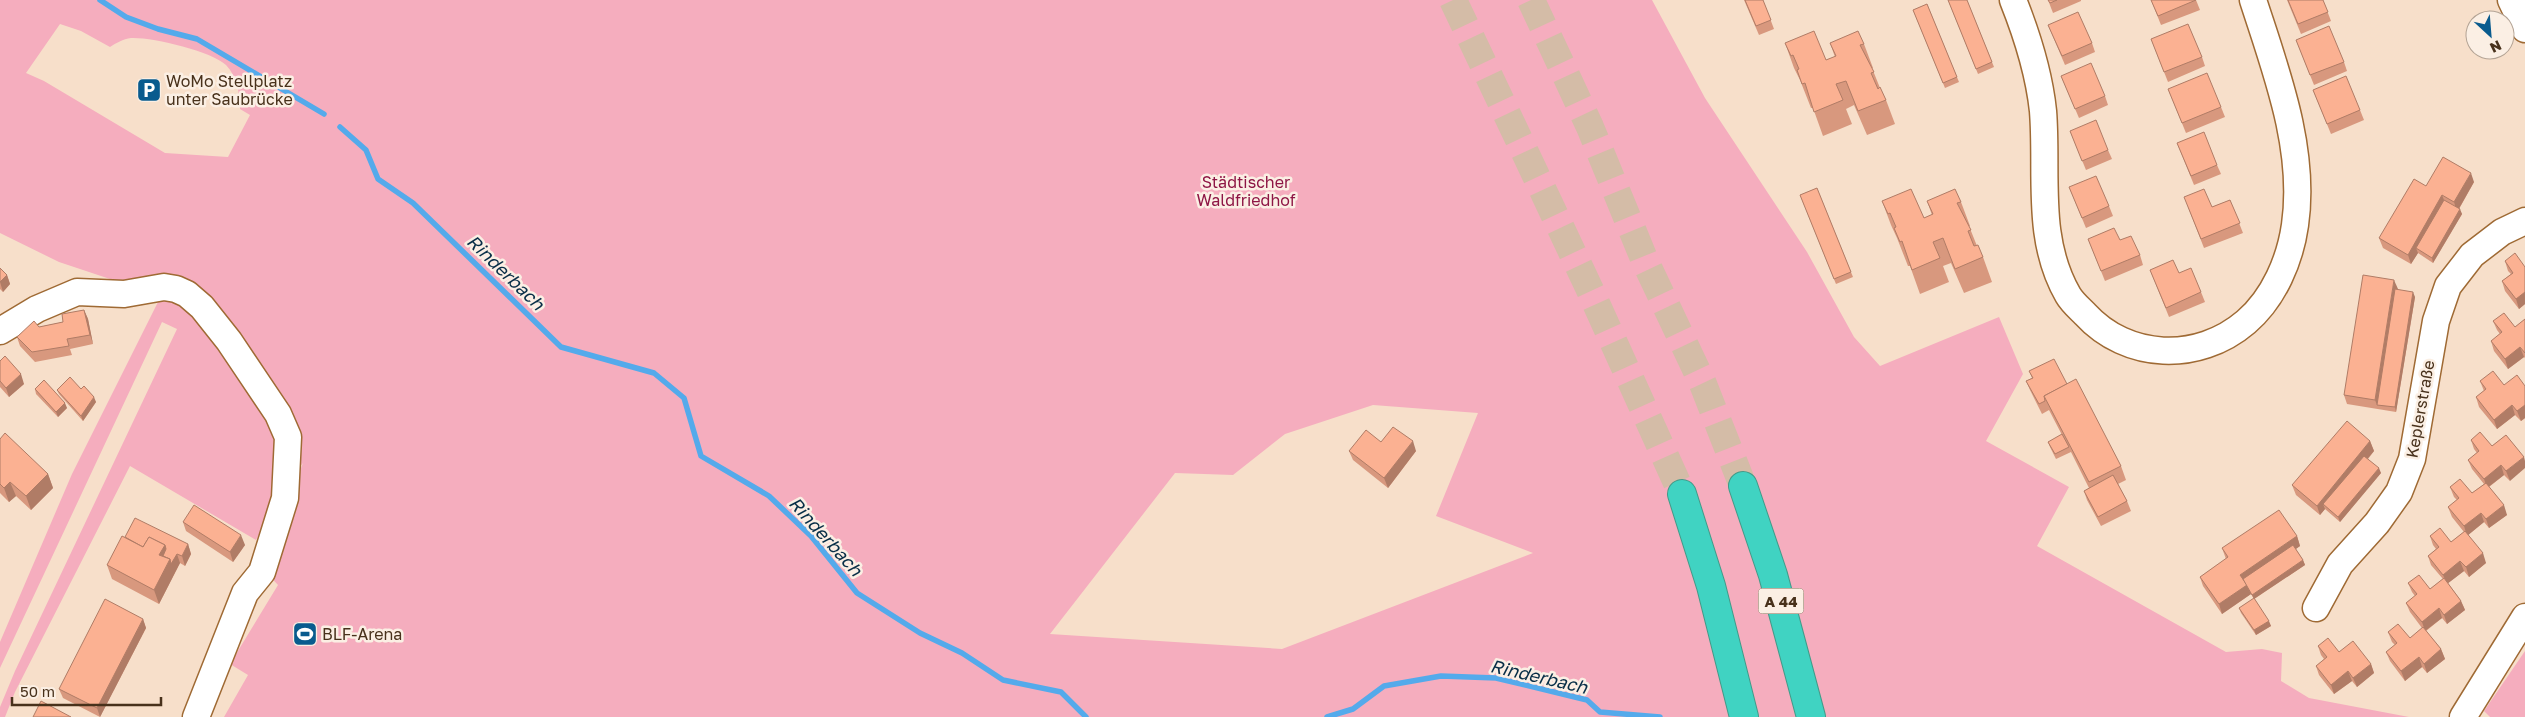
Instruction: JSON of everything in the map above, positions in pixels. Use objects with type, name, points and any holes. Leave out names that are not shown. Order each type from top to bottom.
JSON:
[{"type":"highway","name":"A 44","points":[[1743,486],[1773,575],[1811,717]]},
{"type":"highway","points":[[1682,494],[1710,586],[1744,717]]},
{"type":"street","points":[[2013,0],[2038,77],[2043,113],[2046,219],[2050,251],[2058,275],[2069,297],[2098,329],[2118,341],[2139,349],[2169,352],[2204,345],[2226,336],[2247,322],[2276,283],[2286,263],[2295,226],[2299,186],[2294,146],[2284,102],[2253,0]]},
{"type":"street","points":[[2511,0],[2525,30]]},
{"type":"street","name":"Keplerstraße","points":[[2316,608],[2340,564],[2377,523],[2399,492],[2412,459],[2436,321],[2448,286],[2472,255],[2502,232],[2525,221]]},
{"type":"street","points":[[0,331],[37,309],[77,292],[124,294],[164,287],[187,294],[202,307],[229,341],[278,414],[288,437],[285,498],[262,572],[245,593],[196,717]]},
{"type":"street","points":[[2463,717],[2525,617]]},
{"type":"green space","name":"Städtischer Waldfriedhof","points":[[0,0],[1652,0],[1705,98],[1807,252],[1854,337],[1880,366],[1999,317],[2023,374],[1986,441],[2069,487],[2037,546],[2226,652],[2262,649],[2282,653],[2281,681],[2309,698],[2409,717],[224,717],[248,675],[230,664],[278,585],[261,567],[303,463],[285,485],[256,540],[130,466],[15,692],[5,717],[0,717],[0,707],[15,671],[177,329],[162,322],[0,668],[0,642],[72,474],[161,296],[59,262],[0,233]],"holes":[[[60,24],[81,31],[110,47],[120,41],[131,38],[153,40],[195,50],[226,65],[230,69],[237,86],[240,109],[250,115],[228,157],[165,153],[44,81],[26,73]],[[1373,405],[1478,413],[1436,516],[1533,553],[1282,649],[1050,634],[1175,473],[1233,475],[1285,434]]]},
{"type":"green space","points":[[2525,651],[2525,717],[2490,717],[2484,711]]},
{"type":"building","points":[[1745,0],[1763,0],[1771,20],[1756,26]]},
{"type":"building","points":[[1948,0],[1967,0],[1992,62],[1976,69]]},
{"type":"building","points":[[2151,0],[2196,0],[2158,16]]},
{"type":"building","points":[[2288,0],[2323,0],[2328,12],[2298,24]]},
{"type":"building","points":[[1927,4],[1957,77],[1943,83],[1913,10]]},
{"type":"building","points":[[2078,12],[2092,43],[2062,56],[2048,25]]},
{"type":"building","points":[[2188,24],[2202,57],[2164,72],[2151,39]]},
{"type":"building","points":[[2329,26],[2344,62],[2310,75],[2296,40]]},
{"type":"building","points":[[1814,31],[1826,60],[1836,56],[1830,43],[1858,31],[1864,44],[1860,45],[1874,72],[1871,73],[1878,89],[1880,87],[1886,100],[1858,111],[1846,81],[1836,84],[1843,100],[1814,112],[1805,83],[1802,84],[1797,70],[1799,69],[1785,43]]},
{"type":"building","points":[[2091,63],[2105,96],[2075,109],[2061,76]]},
{"type":"building","points":[[2207,73],[2221,107],[2182,123],[2168,89]]},
{"type":"building","points":[[2346,76],[2360,110],[2327,124],[2313,90]]},
{"type":"building","points":[[2096,120],[2108,150],[2082,161],[2070,131]]},
{"type":"building","points":[[2204,132],[2217,165],[2191,176],[2177,143]]},
{"type":"building","points":[[2443,157],[2471,173],[2454,202],[2442,195],[2408,255],[2379,238],[2414,179],[2426,186]]},
{"type":"building","points":[[2096,176],[2109,206],[2082,218],[2069,187]]},
{"type":"building","points":[[1817,188],[1851,272],[1834,279],[1800,195]]},
{"type":"building","points":[[1911,189],[1924,218],[1933,214],[1927,201],[1955,189],[1961,202],[1957,203],[1971,230],[1968,231],[1974,246],[1978,245],[1983,257],[1955,269],[1943,238],[1933,242],[1940,258],[1912,270],[1902,241],[1900,242],[1894,228],[1896,227],[1890,213],[1888,214],[1882,201]]},
{"type":"building","points":[[2204,189],[2212,207],[2230,200],[2240,223],[2201,239],[2184,197]]},
{"type":"building","points":[[2444,200],[2460,209],[2432,258],[2416,248]]},
{"type":"building","points":[[2114,228],[2120,240],[2131,236],[2140,255],[2101,271],[2088,239]]},
{"type":"building","points":[[2515,253],[2525,267],[2525,292],[2516,299],[2502,281],[2513,273],[2505,261]]},
{"type":"building","points":[[2173,260],[2179,273],[2191,268],[2201,292],[2166,308],[2150,270]]},
{"type":"building","points":[[0,268],[7,275],[0,282]]},
{"type":"building","points":[[2363,275],[2394,280],[2375,400],[2344,395]]},
{"type":"building","points":[[2395,289],[2413,292],[2395,407],[2377,405]]},
{"type":"building","points":[[84,310],[90,335],[67,339],[69,346],[32,352],[17,337],[34,321],[39,327],[63,322],[62,314]]},
{"type":"building","points":[[2504,313],[2515,327],[2525,319],[2525,353],[2520,347],[2505,359],[2491,341],[2502,332],[2493,321]]},
{"type":"building","points":[[5,356],[21,374],[6,388],[0,381],[0,361]]},
{"type":"building","points":[[2054,359],[2067,384],[2044,396],[2045,401],[2039,404],[2026,381],[2033,378],[2029,371]]},
{"type":"building","points":[[2493,371],[2504,385],[2517,375],[2525,386],[2525,405],[2517,411],[2512,405],[2494,420],[2476,397],[2486,389],[2480,381]]},
{"type":"building","points":[[70,377],[81,389],[84,386],[94,397],[81,416],[57,390]]},
{"type":"building","points":[[2076,379],[2121,466],[2089,482],[2044,396]]},
{"type":"building","points":[[44,380],[65,403],[56,412],[35,389]]},
{"type":"building","points":[[2347,421],[2370,441],[2317,506],[2292,485]]},
{"type":"building","points":[[1393,427],[1413,441],[1384,478],[1349,451],[1366,430],[1381,442]]},
{"type":"building","points":[[2480,432],[2492,446],[2506,435],[2524,457],[2506,471],[2501,465],[2484,479],[2468,460],[2479,451],[2471,440]]},
{"type":"building","points":[[5,433],[48,474],[26,496],[10,482],[4,488],[0,484],[0,439]]},
{"type":"building","points":[[2062,434],[2069,447],[2055,454],[2048,442]]},
{"type":"building","points":[[2364,456],[2379,468],[2338,517],[2323,504]]},
{"type":"building","points":[[2113,475],[2127,501],[2098,517],[2084,491]]},
{"type":"building","points":[[2460,479],[2472,493],[2486,483],[2504,505],[2486,519],[2481,513],[2464,526],[2448,507],[2459,498],[2450,487]]},
{"type":"building","points":[[194,505],[241,535],[230,552],[183,522]]},
{"type":"building","points":[[2279,510],[2297,536],[2240,575],[2247,585],[2219,604],[2200,577],[2228,557],[2222,548]]},
{"type":"building","points":[[135,518],[188,544],[182,556],[177,554],[171,564],[170,559],[163,556],[166,549],[165,545],[149,537],[143,547],[125,537]]},
{"type":"building","points":[[2440,528],[2451,542],[2465,531],[2483,553],[2466,567],[2460,561],[2443,575],[2428,556],[2439,547],[2430,536]]},
{"type":"building","points":[[122,536],[143,547],[149,537],[165,545],[159,555],[170,559],[154,590],[107,565]]},
{"type":"building","points":[[2293,545],[2303,560],[2252,595],[2243,579]]},
{"type":"building","points":[[2419,575],[2430,589],[2444,578],[2461,601],[2444,615],[2439,608],[2422,622],[2406,603],[2417,594],[2408,583]]},
{"type":"building","points":[[2254,598],[2269,621],[2254,630],[2239,608]]},
{"type":"building","points":[[105,599],[143,619],[97,708],[59,689]]},
{"type":"building","points":[[2398,624],[2410,638],[2423,627],[2441,649],[2424,664],[2419,657],[2401,671],[2386,652],[2397,643],[2388,632]]},
{"type":"building","points":[[2328,638],[2339,652],[2353,641],[2371,664],[2353,678],[2348,671],[2331,685],[2316,666],[2327,657],[2318,646]]},
{"type":"building","points":[[41,701],[71,717],[33,717]]},
{"type":"waterway","name":"Rinderbach","points":[[100,0],[126,17],[158,29],[197,39],[324,114]]},
{"type":"waterway","name":"Rinderbach","points":[[340,127],[366,150],[378,179],[413,203],[561,347],[654,373],[684,398],[701,456],[769,496],[811,536],[857,593],[920,633],[962,653],[1003,680],[1061,692],[1086,717]]},
{"type":"waterway","name":"Rinderbach","points":[[1327,717],[1353,709],[1384,686],[1441,676],[1496,678],[1587,700],[1600,712],[1660,717]]},
{"type":"tunnel","points":[[1453,0],[1591,292],[1682,494]]},
{"type":"tunnel","points":[[1531,0],[1590,127],[1645,261],[1703,384],[1743,486]]},
{"type":"place","name":"WoMo Stellplatz unter Saubrücke","points":[[149,90]]},
{"type":"place","name":"BLF-Arena","points":[[305,634]]}]
